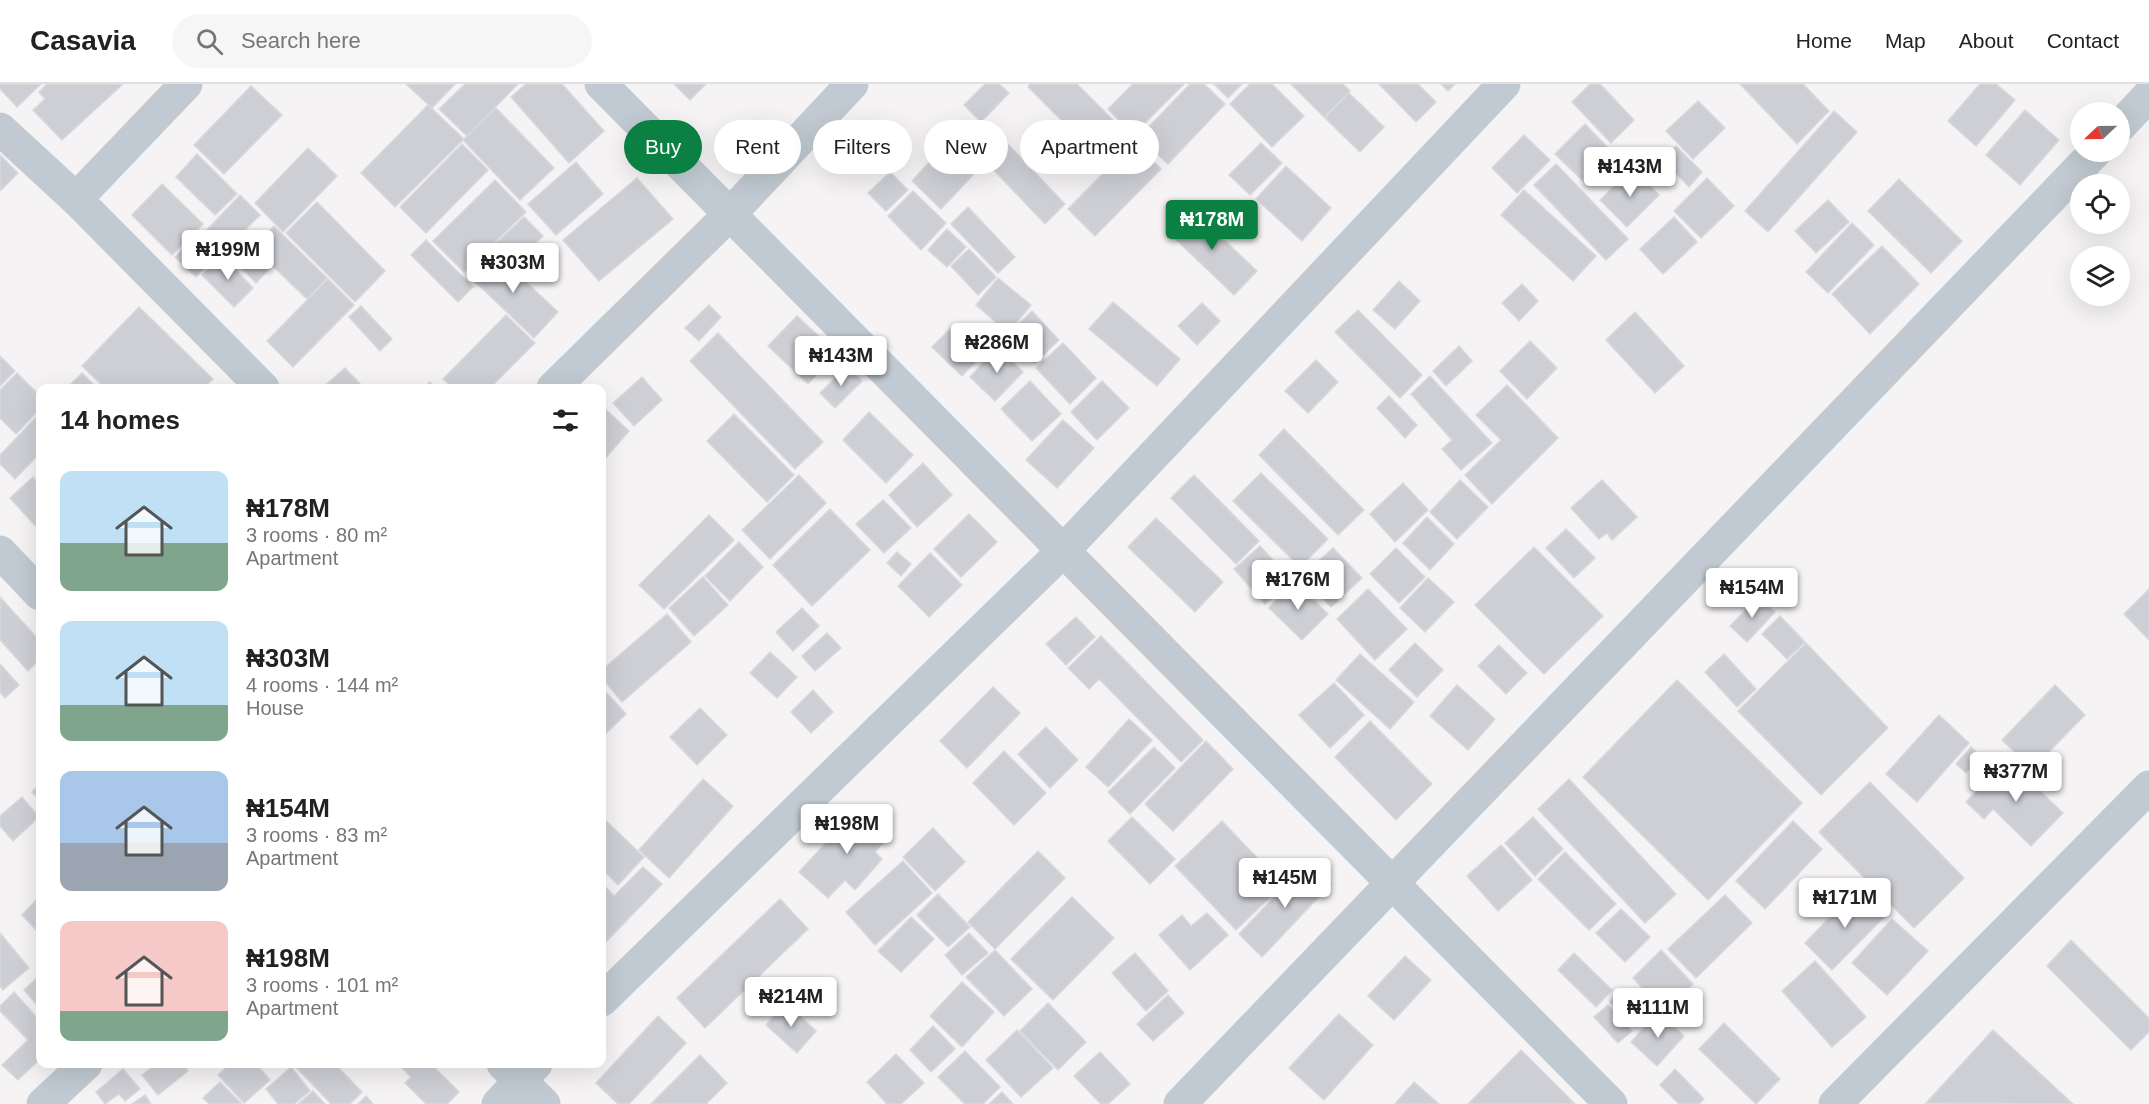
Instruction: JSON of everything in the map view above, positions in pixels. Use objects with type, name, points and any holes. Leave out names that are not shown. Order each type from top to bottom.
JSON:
[{"type":"street","points":[[76,199],[186,84]]},
{"type":"street","points":[[601,84],[1611,1104]]},
{"type":"street","points":[[557,384],[730,214],[852,84]]},
{"type":"street","points":[[606,996],[1063,551],[1504,84]]},
{"type":"street","points":[[2130,115],[2149,95]]},
{"type":"street","points":[[0,129],[76,199],[259,384]]},
{"type":"street","points":[[1180,1104],[2085,162]]},
{"type":"street","points":[[0,552],[36,590]]},
{"type":"street","points":[[1835,1104],[2149,787]]},
{"type":"street","points":[[43,1104],[82,1068]]},
{"type":"street","points":[[498,1104],[519,1069],[544,1104]]},
{"type":"building","points":[[0,84],[41,84],[17,107],[0,89]]},
{"type":"building","points":[[47,84],[123,84],[62,140],[33,110],[45,99],[39,92]]},
{"type":"building","points":[[406,84],[455,84],[432,108]]},
{"type":"building","points":[[465,84],[518,84],[467,136],[439,109]]},
{"type":"building","points":[[526,84],[562,84],[604,131],[569,163],[511,97]]},
{"type":"building","points":[[674,84],[706,84],[690,100]]},
{"type":"building","points":[[985,84],[999,84],[1009,93],[983,120],[979,120],[964,105]]},
{"type":"building","points":[[1030,84],[1077,84],[1113,120],[1061,120],[1028,87]]},
{"type":"building","points":[[1133,84],[1184,84],[1148,120],[1119,120],[1108,109]]},
{"type":"building","points":[[1190,84],[1204,84],[1225,104],[1168,164],[1159,156],[1159,120],[1155,120]]},
{"type":"building","points":[[1214,84],[1242,84],[1228,98]]},
{"type":"building","points":[[1250,84],[1272,84],[1304,116],[1272,147],[1230,104]]},
{"type":"building","points":[[1291,84],[1343,84],[1350,91],[1324,117]]},
{"type":"building","points":[[1379,84],[1418,84],[1436,102],[1416,122]]},
{"type":"building","points":[[1441,84],[1455,84],[1448,91]]},
{"type":"building","points":[[1590,84],[1600,84],[1634,120],[1611,143],[1572,102]]},
{"type":"building","points":[[1740,84],[1803,84],[1829,111],[1797,144]]},
{"type":"building","points":[[1980,84],[1996,84],[2015,100],[1976,146],[1948,121]]},
{"type":"building","points":[[251,86],[282,115],[224,174],[194,145]]},
{"type":"building","points":[[1349,93],[1384,127],[1360,152],[1325,118]]},
{"type":"building","points":[[1698,101],[1725,128],[1693,159],[1666,131]]},
{"type":"building","points":[[428,105],[464,139],[395,207],[361,173]]},
{"type":"building","points":[[496,108],[554,168],[520,200],[463,140]]},
{"type":"building","points":[[2025,110],[2059,140],[2020,185],[1986,155]]},
{"type":"building","points":[[1834,111],[1857,132],[1768,232],[1745,211]]},
{"type":"building","points":[[1585,124],[1612,152],[1583,181],[1555,154]]},
{"type":"building","points":[[1524,135],[1550,160],[1517,193],[1492,168]]},
{"type":"building","points":[[1261,143],[1282,163],[1250,195],[1229,175]]},
{"type":"building","points":[[462,144],[488,170],[426,233],[400,207]]},
{"type":"building","points":[[1008,144],[1020,157],[1020,174],[1036,174],[1065,204],[1045,224],[997,174],[1008,174]]},
{"type":"building","points":[[1676,146],[1702,172],[1689,187],[1663,160]]},
{"type":"building","points":[[308,148],[337,176],[283,232],[255,203]]},
{"type":"building","points":[[197,154],[237,194],[215,215],[176,177]]},
{"type":"building","points":[[0,155],[18,173],[0,191]]},
{"type":"building","points":[[576,162],[603,194],[556,235],[528,204]]},
{"type":"building","points":[[1556,164],[1628,239],[1606,260],[1534,185]]},
{"type":"building","points":[[1286,166],[1331,208],[1302,241],[1256,199]]},
{"type":"building","points":[[924,168],[924,174],[973,175],[941,209],[912,181]]},
{"type":"building","points":[[1633,168],[1659,195],[1627,227],[1600,200]]},
{"type":"building","points":[[888,174],[892,174],[908,190],[886,211],[868,193]]},
{"type":"building","points":[[1102,174],[1156,174],[1095,236],[1068,209]]},
{"type":"building","points":[[637,178],[673,219],[599,281],[563,240]]},
{"type":"building","points":[[1707,178],[1734,206],[1701,238],[1674,211]]},
{"type":"building","points":[[1899,179],[1962,241],[1931,273],[1868,211]]},
{"type":"building","points":[[495,180],[526,212],[464,272],[433,241]]},
{"type":"building","points":[[162,184],[203,224],[172,255],[132,215]]},
{"type":"building","points":[[1524,190],[1596,256],[1573,281],[1501,215]]},
{"type":"building","points":[[913,191],[946,223],[921,250],[888,216]]},
{"type":"building","points":[[240,195],[260,215],[223,252],[204,233]]},
{"type":"building","points":[[1828,200],[1849,222],[1816,253],[1795,231]]},
{"type":"building","points":[[317,202],[385,271],[355,302],[286,233]]},
{"type":"building","points":[[968,207],[1015,257],[998,273],[951,224]]},
{"type":"building","points":[[1189,207],[1257,271],[1234,295],[1167,231]]},
{"type":"building","points":[[524,217],[543,236],[513,265],[494,245]]},
{"type":"building","points":[[1674,217],[1697,242],[1663,274],[1640,249]]},
{"type":"building","points":[[1852,223],[1874,245],[1828,293],[1806,272]]},
{"type":"building","points":[[274,226],[327,278],[307,299],[253,247]]},
{"type":"building","points":[[947,229],[966,247],[947,267],[928,250]]},
{"type":"building","points":[[200,231],[221,251],[196,277],[175,257]]},
{"type":"building","points":[[240,240],[269,269],[256,283],[227,253]]},
{"type":"building","points":[[426,240],[473,287],[458,302],[411,255]]},
{"type":"building","points":[[1882,246],[1919,284],[1870,334],[1832,294]]},
{"type":"building","points":[[969,249],[996,277],[978,295],[951,266]]},
{"type":"building","points":[[492,250],[558,312],[534,338],[468,275]]},
{"type":"building","points":[[222,256],[253,288],[234,307],[202,275]]},
{"type":"building","points":[[998,278],[1031,305],[1008,333],[976,305]]},
{"type":"building","points":[[328,279],[354,305],[293,367],[267,341]]},
{"type":"building","points":[[1399,281],[1420,301],[1395,329],[1373,310]]},
{"type":"building","points":[[1522,284],[1538,301],[1519,321],[1502,303]]},
{"type":"building","points":[[1113,302],[1180,359],[1157,386],[1089,329]]},
{"type":"building","points":[[1202,303],[1220,321],[1197,345],[1178,326]]},
{"type":"building","points":[[709,305],[721,317],[699,341],[685,328]]},
{"type":"building","points":[[361,306],[392,339],[380,351],[349,317]]},
{"type":"building","points":[[139,307],[213,379],[208,384],[101,384],[82,366]]},
{"type":"building","points":[[1358,310],[1422,375],[1400,398],[1335,332]]},
{"type":"building","points":[[1032,311],[1059,340],[1035,363],[1008,334]]},
{"type":"building","points":[[1635,312],[1684,366],[1655,393],[1606,340]]},
{"type":"building","points":[[506,315],[535,343],[494,384],[449,384],[443,379]]},
{"type":"building","points":[[797,316],[837,353],[808,384],[768,346]]},
{"type":"building","points":[[952,327],[982,355],[962,376],[932,347]]},
{"type":"building","points":[[718,333],[823,442],[795,469],[690,361]]},
{"type":"building","points":[[1530,341],[1557,368],[1527,399],[1500,371]]},
{"type":"building","points":[[1063,343],[1096,378],[1070,404],[1036,368]]},
{"type":"building","points":[[1459,346],[1472,361],[1446,386],[1433,371]]},
{"type":"building","points":[[998,347],[1023,372],[995,401],[970,377]]},
{"type":"building","points":[[0,356],[15,371],[0,386]]},
{"type":"building","points":[[1316,360],[1338,382],[1308,413],[1285,391]]},
{"type":"building","points":[[847,366],[862,381],[835,408],[820,393]]},
{"type":"building","points":[[345,368],[360,384],[327,384]]},
{"type":"building","points":[[17,373],[36,392],[36,413],[16,434],[0,418],[0,390]]},
{"type":"building","points":[[82,373],[93,384],[71,384]]},
{"type":"building","points":[[1430,376],[1492,443],[1461,470],[1442,449],[1452,440],[1411,394]]},
{"type":"building","points":[[642,377],[662,400],[634,426],[613,403]]},
{"type":"building","points":[[1030,381],[1061,414],[1032,441],[1001,409]]},
{"type":"building","points":[[1102,381],[1129,408],[1097,440],[1071,412]]},
{"type":"building","points":[[1507,385],[1558,438],[1492,504],[1465,475],[1501,440],[1476,415]]},
{"type":"building","points":[[1389,396],[1417,425],[1405,438],[1377,408]]},
{"type":"building","points":[[606,410],[629,431],[606,457]]},
{"type":"building","points":[[869,412],[913,455],[886,483],[843,440]]},
{"type":"building","points":[[734,414],[794,475],[767,502],[707,441]]},
{"type":"building","points":[[36,417],[36,457],[15,479],[0,464],[0,455]]},
{"type":"building","points":[[1063,420],[1094,448],[1057,488],[1026,460]]},
{"type":"building","points":[[1284,429],[1364,510],[1338,535],[1259,455]]},
{"type":"building","points":[[923,463],[952,495],[917,527],[889,495]]},
{"type":"building","points":[[1261,473],[1328,539],[1300,567],[1233,501]]},
{"type":"building","points":[[799,475],[826,503],[770,559],[742,530]]},
{"type":"building","points":[[1194,475],[1259,541],[1236,564],[1171,498]]},
{"type":"building","points":[[33,477],[36,480],[36,527],[10,498]]},
{"type":"building","points":[[1460,480],[1488,507],[1457,539],[1430,512]]},
{"type":"building","points":[[1602,480],[1637,517],[1612,540],[1607,533],[1599,539],[1571,508]]},
{"type":"building","points":[[1403,483],[1428,510],[1395,542],[1370,514]]},
{"type":"building","points":[[883,500],[911,528],[884,553],[856,524]]},
{"type":"building","points":[[830,509],[870,550],[812,606],[773,565]]},
{"type":"building","points":[[969,514],[997,542],[961,577],[934,549]]},
{"type":"building","points":[[709,515],[734,540],[664,609],[639,585]]},
{"type":"building","points":[[1427,517],[1454,544],[1430,570],[1403,543]]},
{"type":"building","points":[[1156,518],[1223,582],[1195,612],[1128,547]]},
{"type":"building","points":[[1566,529],[1595,558],[1574,578],[1546,548]]},
{"type":"building","points":[[739,542],[763,567],[730,601],[705,576]]},
{"type":"building","points":[[1260,546],[1291,580],[1265,604],[1234,569]]},
{"type":"building","points":[[1534,547],[1603,616],[1544,674],[1475,605]]},
{"type":"building","points":[[1333,548],[1362,578],[1331,607],[1302,576]]},
{"type":"building","points":[[1396,548],[1425,577],[1399,603],[1370,574]]},
{"type":"building","points":[[897,552],[911,564],[901,576],[887,563]]},
{"type":"building","points":[[930,553],[962,585],[929,617],[898,586]]},
{"type":"building","points":[[703,577],[728,605],[694,636],[669,608]]},
{"type":"building","points":[[1428,578],[1454,602],[1425,632],[1400,608]]},
{"type":"building","points":[[1295,581],[1328,614],[1302,640],[1269,608]]},
{"type":"building","points":[[1368,589],[1407,629],[1375,660],[1337,619]]},
{"type":"building","points":[[2149,589],[2149,640],[2124,614]]},
{"type":"building","points":[[0,597],[36,637],[36,663],[28,671],[0,640]]},
{"type":"building","points":[[1758,597],[1775,612],[1747,642],[1730,626]]},
{"type":"building","points":[[802,608],[819,626],[793,651],[776,632]]},
{"type":"building","points":[[667,614],[691,642],[622,702],[606,683],[606,667]]},
{"type":"building","points":[[1780,616],[1805,642],[1787,659],[1762,634]]},
{"type":"building","points":[[1076,617],[1095,637],[1066,665],[1046,644]]},
{"type":"building","points":[[827,633],[841,648],[815,671],[802,656]]},
{"type":"building","points":[[1101,636],[1203,740],[1181,762],[1099,679],[1089,689],[1068,668]]},
{"type":"building","points":[[1415,643],[1443,670],[1417,697],[1389,670]]},
{"type":"building","points":[[1806,643],[1888,728],[1821,795],[1738,711]]},
{"type":"building","points":[[1499,645],[1527,673],[1506,694],[1478,666]]},
{"type":"building","points":[[770,652],[797,677],[777,698],[750,673]]},
{"type":"building","points":[[1360,654],[1414,702],[1390,729],[1336,680]]},
{"type":"building","points":[[1724,654],[1756,689],[1737,707],[1705,672]]},
{"type":"building","points":[[0,664],[19,685],[5,698],[0,692]]},
{"type":"building","points":[[1677,680],[1802,803],[1708,900],[1583,777]]},
{"type":"building","points":[[1334,683],[1364,715],[1330,748],[1299,715]]},
{"type":"building","points":[[1457,685],[1495,719],[1468,750],[1430,716]]},
{"type":"building","points":[[2055,685],[2085,715],[2032,769],[2002,740]]},
{"type":"building","points":[[993,687],[1020,713],[967,768],[940,741]]},
{"type":"building","points":[[813,690],[833,712],[811,733],[791,712]]},
{"type":"building","points":[[606,692],[626,714],[606,733]]},
{"type":"building","points":[[700,708],[727,735],[697,765],[670,737]]},
{"type":"building","points":[[1939,715],[1969,743],[1917,802],[1886,774]]},
{"type":"building","points":[[1129,719],[1152,740],[1108,787],[1086,767]]},
{"type":"building","points":[[1370,721],[1432,784],[1396,820],[1335,757]]},
{"type":"building","points":[[1046,727],[1078,760],[1050,788],[1018,754]]},
{"type":"building","points":[[1206,741],[1233,769],[1173,831],[1145,804]]},
{"type":"building","points":[[1154,747],[1175,768],[1130,814],[1108,792]]},
{"type":"building","points":[[1971,747],[1981,756],[1966,773],[1956,764]]},
{"type":"building","points":[[1004,751],[1046,793],[1014,825],[973,783]]},
{"type":"building","points":[[2007,759],[2063,813],[2031,846],[1993,809],[1984,819],[1966,802]]},
{"type":"building","points":[[703,779],[733,806],[669,878],[639,850]]},
{"type":"building","points":[[1569,779],[1676,894],[1645,923],[1538,809]]},
{"type":"building","points":[[1870,782],[1964,878],[1914,928],[1819,832]]},
{"type":"building","points":[[22,797],[36,813],[36,820],[13,841],[0,826],[0,816]]},
{"type":"building","points":[[859,807],[890,835],[875,852],[882,859],[855,890],[845,880],[828,898],[799,872]]},
{"type":"building","points":[[1132,817],[1175,859],[1150,884],[1108,841]]},
{"type":"building","points":[[1533,817],[1563,849],[1535,876],[1505,843]]},
{"type":"building","points":[[606,821],[644,857],[618,885],[606,873]]},
{"type":"building","points":[[1222,821],[1283,885],[1236,930],[1175,866]]},
{"type":"building","points":[[1793,821],[1822,849],[1765,909],[1736,881]]},
{"type":"building","points":[[933,828],[965,862],[935,891],[903,857]]},
{"type":"building","points":[[1501,845],[1532,880],[1498,911],[1467,876]]},
{"type":"building","points":[[1038,851],[1065,878],[995,949],[968,922]]},
{"type":"building","points":[[1565,852],[1616,904],[1589,930],[1538,879]]},
{"type":"building","points":[[903,861],[932,893],[875,945],[846,912]]},
{"type":"building","points":[[1307,862],[1331,884],[1262,957],[1239,934]]},
{"type":"building","points":[[643,867],[662,884],[606,942],[606,887],[614,896]]},
{"type":"building","points":[[1858,888],[1886,915],[1832,970],[1805,943]]},
{"type":"building","points":[[938,894],[970,927],[948,947],[917,915]]},
{"type":"building","points":[[1725,895],[1752,923],[1696,978],[1668,949]]},
{"type":"building","points":[[1072,897],[1114,938],[1053,1000],[1011,959]]},
{"type":"building","points":[[780,899],[808,929],[705,1028],[677,998]]},
{"type":"building","points":[[36,900],[36,930],[22,915]]},
{"type":"building","points":[[1621,909],[1650,937],[1625,962],[1596,933]]},
{"type":"building","points":[[1207,913],[1228,935],[1190,970],[1159,935],[1182,915],[1191,926]]},
{"type":"building","points":[[911,917],[934,939],[901,972],[878,951]]},
{"type":"building","points":[[1892,919],[1928,951],[1887,995],[1852,963]]},
{"type":"building","points":[[0,933],[29,968],[3,990],[0,986]]},
{"type":"building","points":[[969,933],[988,953],[962,975],[945,955]]},
{"type":"building","points":[[2071,940],[2149,1018],[2149,1032],[2131,1050],[2047,966]]},
{"type":"building","points":[[995,950],[1032,989],[1004,1016],[966,977]]},
{"type":"building","points":[[1661,950],[1693,984],[1665,1012],[1633,978]]},
{"type":"building","points":[[1135,953],[1168,991],[1146,1011],[1112,973]]},
{"type":"building","points":[[1574,953],[1612,990],[1596,1007],[1558,970]]},
{"type":"building","points":[[1405,956],[1431,980],[1394,1020],[1368,996]]},
{"type":"building","points":[[1815,961],[1866,1017],[1832,1047],[1782,991]]},
{"type":"building","points":[[36,979],[36,1004],[24,990]]},
{"type":"building","points":[[962,982],[994,1012],[962,1047],[930,1016]]},
{"type":"building","points":[[1622,989],[1648,1013],[1636,1026],[1610,1002]]},
{"type":"building","points":[[14,992],[36,1017],[36,1063],[18,1080],[2,1065],[28,1040],[0,1011],[0,1006]]},
{"type":"building","points":[[1168,995],[1184,1013],[1153,1041],[1137,1024]]},
{"type":"building","points":[[786,1003],[816,1031],[797,1053],[766,1025]]},
{"type":"building","points":[[1048,1003],[1086,1042],[1058,1070],[1020,1031]]},
{"type":"building","points":[[1608,1005],[1632,1031],[1618,1043],[1594,1017]]},
{"type":"building","points":[[1658,1012],[1684,1036],[1657,1066],[1631,1042]]},
{"type":"building","points":[[1339,1014],[1373,1045],[1324,1100],[1289,1068]]},
{"type":"building","points":[[658,1016],[686,1043],[629,1104],[618,1104],[596,1083]]},
{"type":"building","points":[[1724,1023],[1780,1079],[1756,1104],[1699,1049]]},
{"type":"building","points":[[933,1026],[955,1049],[931,1072],[910,1050]]},
{"type":"building","points":[[1017,1030],[1053,1068],[1021,1097],[986,1060]]},
{"type":"building","points":[[1993,1030],[2073,1104],[1926,1103]]},
{"type":"building","points":[[1521,1050],[1575,1104],[1468,1104]]},
{"type":"building","points":[[965,1051],[1000,1087],[983,1104],[965,1104],[938,1077]]},
{"type":"building","points":[[1100,1052],[1130,1084],[1108,1104],[1101,1104],[1074,1076]]},
{"type":"building","points":[[896,1054],[924,1083],[901,1104],[887,1104],[867,1082]]},
{"type":"building","points":[[700,1055],[727,1083],[706,1104],[651,1104]]},
{"type":"building","points":[[151,1068],[185,1068],[188,1071],[158,1095],[142,1075]]},
{"type":"building","points":[[226,1068],[260,1068],[270,1080],[244,1103],[218,1075]]},
{"type":"building","points":[[292,1068],[310,1091],[294,1104],[278,1104],[266,1089]]},
{"type":"building","points":[[297,1068],[339,1068],[362,1092],[350,1104],[331,1104]]},
{"type":"building","points":[[402,1068],[435,1068],[459,1092],[447,1104],[426,1104],[405,1083],[411,1077]]},
{"type":"building","points":[[123,1069],[140,1089],[125,1101],[119,1094],[105,1104],[96,1092]]},
{"type":"building","points":[[1675,1069],[1704,1099],[1699,1104],[1679,1104],[1660,1085]]},
{"type":"building","points":[[220,1082],[241,1103],[209,1104],[203,1098]]},
{"type":"building","points":[[1414,1082],[1439,1104],[1395,1104]]},
{"type":"building","points":[[313,1091],[325,1104],[298,1104]]},
{"type":"building","points":[[1002,1092],[1013,1104],[989,1104]]},
{"type":"building","points":[[145,1095],[151,1104],[132,1104]]},
{"type":"building","points":[[366,1096],[373,1104],[358,1104]]}]
